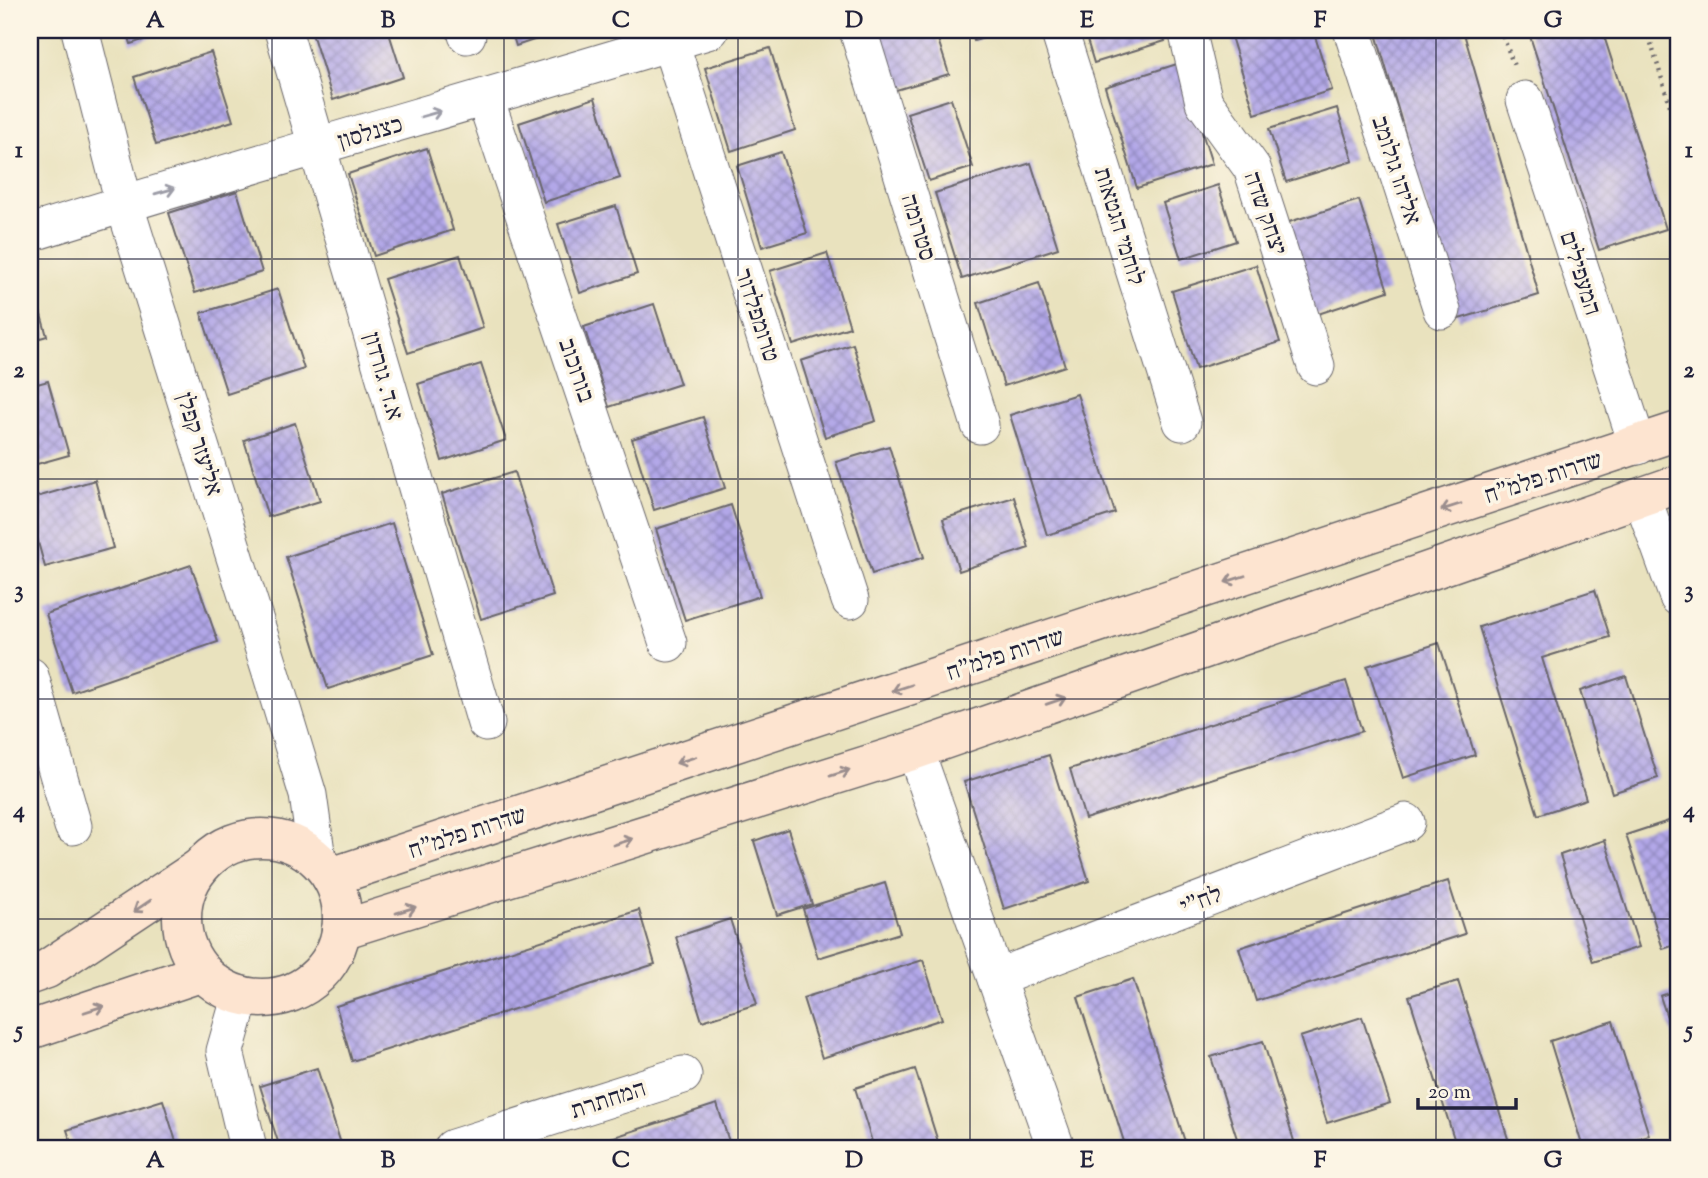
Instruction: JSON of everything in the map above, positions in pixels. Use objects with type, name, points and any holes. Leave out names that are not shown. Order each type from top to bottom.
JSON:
[{"type":"street","name":"אליעזר קפלן","points":[[79,30],[124,203],[308,795],[324,868]]},
{"type":"street","name":"א.ד. גורדון","points":[[283,30],[486,723]]},
{"type":"street","name":"כצנלסון","points":[[30,233],[485,98],[668,36],[710,30]]},
{"type":"street","name":"סטרומה","points":[[858,30],[980,425]]},
{"type":"street","name":"לוחמי הגטאות","points":[[1059,30],[1182,422]]},
{"type":"street","name":"יצחק שדה","points":[[1187,30],[1204,102],[1252,167],[1316,366]]},
{"type":"street","name":"אליהו גולומב","points":[[1352,30],[1442,310]]},
{"type":"street","name":"טרומפלדור","points":[[668,36],[850,600]]},
{"type":"street","name":"בורוכוב","points":[[485,98],[668,643]]},
{"type":"street","name":"המעפילים","points":[[1525,100],[1638,446]]},
{"type":"street","name":"שדרות פלמ\"ח","points":[[324,868],[1678,432]]},
{"type":"street","name":"שדרות פלמ\"ח","points":[[341,930],[915,750],[1678,484]]},
{"type":"street","points":[[1642,497],[1678,597]]},
{"type":"street","points":[[30,676],[73,826]]},
{"type":"street","points":[[915,750],[1056,1148]]},
{"type":"street","name":"לח\"י","points":[[996,978],[1406,822]]},
{"type":"street","points":[[30,975],[47,969],[199,868],[218,850],[243,840],[269,838],[295,844],[324,868],[339,894],[341,930],[332,956],[316,977],[293,992],[267,998],[241,995],[220,986],[203,972],[191,956],[184,938],[182,918],[186,891],[199,868]]},
{"type":"street","points":[[30,1030],[203,972]]},
{"type":"street","points":[[241,995],[225,1051],[248,1148]]},
{"type":"street","name":"המחתרת","points":[[453,1148],[683,1075]]},
{"type":"path","points":[[1647,30],[1678,132]]},
{"type":"building","points":[[127,30],[173,30],[131,44]]},
{"type":"building","points":[[311,30],[388,30],[403,77],[333,100]]},
{"type":"building","points":[[511,30],[564,30],[516,46]]},
{"type":"building","points":[[877,30],[935,30],[949,74],[893,91]]},
{"type":"building","points":[[971,30],[1001,30],[1002,32],[974,41]]},
{"type":"building","points":[[1084,30],[1161,30],[1165,41],[1094,63]]},
{"type":"building","points":[[1229,30],[1313,30],[1332,90],[1255,114]]},
{"type":"building","points":[[1375,30],[1463,30],[1539,295],[1459,319]]},
{"type":"building","points":[[1528,30],[1602,30],[1666,229],[1599,250]]},
{"type":"building","points":[[770,48],[795,130],[731,151],[705,68]]},
{"type":"building","points":[[211,52],[233,121],[156,145],[134,77]]},
{"type":"building","points":[[1180,63],[1212,164],[1137,188],[1105,87]]},
{"type":"building","points":[[595,98],[620,178],[544,202],[519,123]]},
{"type":"building","points":[[951,99],[973,167],[929,181],[907,113]]},
{"type":"building","points":[[1337,108],[1353,161],[1286,182],[1269,129]]},
{"type":"building","points":[[427,148],[453,230],[374,256],[348,174]]},
{"type":"building","points":[[781,152],[807,233],[762,247],[737,166]]},
{"type":"building","points":[[1031,163],[1058,248],[962,279],[935,193]]},
{"type":"building","points":[[1218,185],[1236,241],[1181,259],[1163,203]]},
{"type":"building","points":[[237,191],[262,272],[195,293],[169,213]]},
{"type":"building","points":[[1359,200],[1388,291],[1315,315],[1286,223]]},
{"type":"building","points":[[616,206],[637,274],[580,293],[558,224]]},
{"type":"building","points":[[827,253],[850,327],[793,345],[770,271]]},
{"type":"building","points":[[460,255],[483,328],[408,353],[384,279]]},
{"type":"building","points":[[1256,265],[1280,342],[1196,369],[1172,291]]},
{"type":"building","points":[[30,276],[47,336],[30,341]]},
{"type":"building","points":[[1039,283],[1065,366],[1004,386],[978,303]]},
{"type":"building","points":[[278,289],[304,369],[227,394],[201,313]]},
{"type":"building","points":[[654,304],[680,384],[609,407],[584,327]]},
{"type":"building","points":[[853,344],[876,421],[825,437],[801,361]]},
{"type":"building","points":[[481,364],[506,440],[442,461],[418,384]]},
{"type":"building","points":[[48,381],[69,455],[30,466],[30,386]]},
{"type":"building","points":[[1077,394],[1115,513],[1047,535],[1010,415]]},
{"type":"building","points":[[703,417],[725,488],[654,510],[632,439]]},
{"type":"building","points":[[295,423],[320,501],[268,517],[244,440]]},
{"type":"building","points":[[889,446],[924,557],[872,574],[836,462]]},
{"type":"building","points":[[514,472],[553,596],[481,619],[442,494]]},
{"type":"building","points":[[95,480],[113,548],[45,567],[30,514],[30,499]]},
{"type":"building","points":[[1014,497],[1029,548],[959,571],[943,519]]},
{"type":"building","points":[[731,505],[760,596],[685,620],[656,529]]},
{"type":"building","points":[[392,523],[433,655],[328,689],[286,557]]},
{"type":"building","points":[[191,565],[218,642],[72,692],[46,614]]},
{"type":"building","points":[[1595,590],[1610,637],[1542,658],[1586,799],[1538,815],[1479,627]]},
{"type":"building","points":[[1439,643],[1475,755],[1403,778],[1367,666]]},
{"type":"building","points":[[1626,676],[1658,778],[1612,793],[1580,691]]},
{"type":"building","points":[[1346,681],[1362,731],[1085,819],[1070,769]]},
{"type":"building","points":[[1049,755],[1089,881],[1004,909],[964,782]]},
{"type":"building","points":[[1678,818],[1678,944],[1663,949],[1626,835]]},
{"type":"building","points":[[788,829],[812,904],[777,915],[754,841]]},
{"type":"building","points":[[1605,840],[1639,947],[1593,962],[1560,855]]},
{"type":"building","points":[[1448,881],[1465,934],[1256,1001],[1239,948]]},
{"type":"building","points":[[885,883],[900,933],[818,958],[803,909]]},
{"type":"building","points":[[639,910],[655,964],[352,1061],[336,1006]]},
{"type":"building","points":[[730,919],[757,1004],[702,1021],[676,937]]},
{"type":"building","points":[[923,960],[942,1019],[822,1058],[803,998]]},
{"type":"building","points":[[1133,979],[1187,1148],[1126,1148],[1078,997]]},
{"type":"building","points":[[1458,981],[1511,1148],[1457,1148],[1409,996]]},
{"type":"building","points":[[1678,990],[1678,1051],[1660,996]]},
{"type":"building","points":[[1362,1017],[1390,1103],[1327,1123],[1300,1037]]},
{"type":"building","points":[[1613,1021],[1649,1135],[1608,1148],[1583,1148],[1550,1041]]},
{"type":"building","points":[[1263,1041],[1294,1141],[1271,1148],[1240,1148],[1211,1057]]},
{"type":"building","points":[[317,1068],[341,1144],[330,1148],[280,1148],[260,1086]]},
{"type":"building","points":[[915,1069],[940,1148],[874,1148],[855,1088]]},
{"type":"building","points":[[163,1100],[178,1148],[73,1148],[67,1130]]},
{"type":"building","points":[[717,1104],[731,1148],[580,1148]]}]
